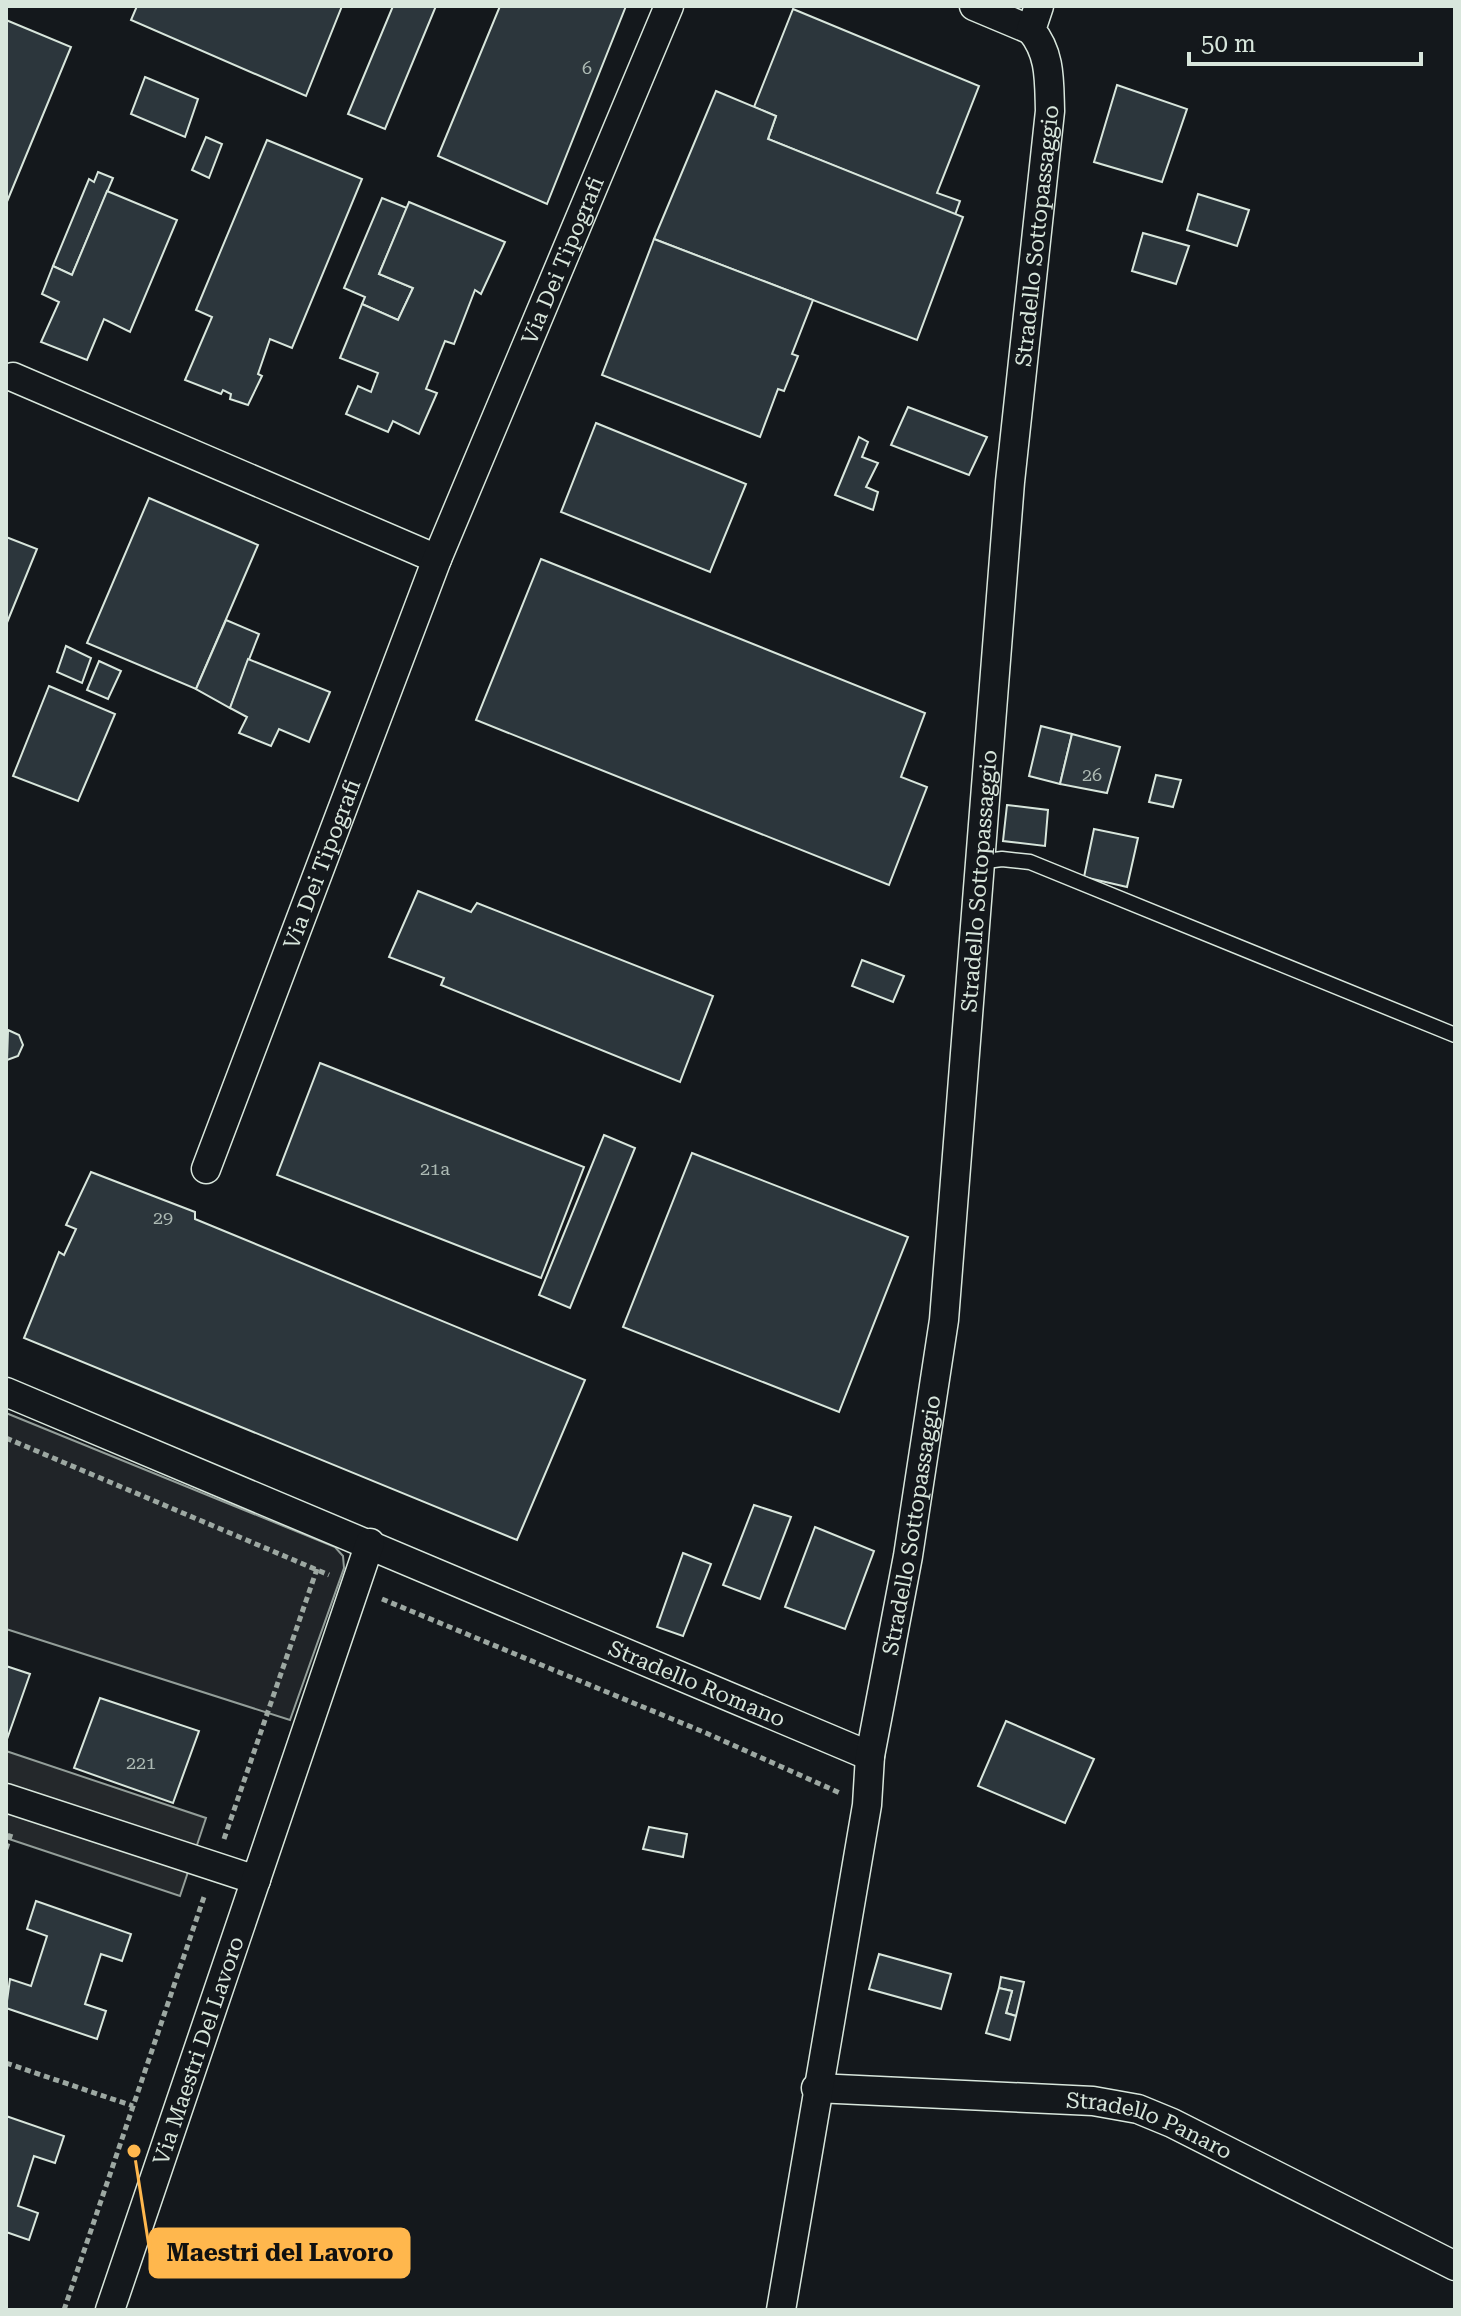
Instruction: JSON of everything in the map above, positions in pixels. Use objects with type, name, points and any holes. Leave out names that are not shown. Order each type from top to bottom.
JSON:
[{"type":"street","name":"Via Dei Tipografi","points":[[206,1169],[437,559],[669,6]]},
{"type":"street","points":[[974,6],[1035,18]]},
{"type":"street","name":"Stradello Sottopassaggio","points":[[870,1756],[908,1556],[944,1320],[1010,482],[1050,111],[1047,59],[1035,18]]},
{"type":"street","points":[[13,377],[437,559]]},
{"type":"street","name":"Stradello Romano","points":[[6,1392],[870,1756]]},
{"type":"street","name":"Via Maestri Del Lavoro","points":[[110,2310],[370,1543]]},
{"type":"street","points":[[781,2310],[816,2088],[867,1805],[870,1756]]},
{"type":"street","points":[[6,1798],[256,1880]]},
{"type":"street","name":"Stradello Panaro","points":[[816,2088],[1093,2101],[1138,2109],[1267,2169],[1455,2266]]},
{"type":"lane","points":[[978,862],[1002,859],[1030,862],[1455,1035]]},
{"type":"path","points":[[6,1438],[706,1733],[867,1805]]},
{"type":"path","points":[[64,2310],[317,1569]]},
{"type":"path","points":[[6,2063],[133,2106]]},
{"type":"shaded area","points":[[6,1413],[335,1547],[343,1556],[344,1568],[290,1720],[6,1629]]},
{"type":"shaded area","points":[[6,1751],[206,1818],[180,1896],[6,1838]]},
{"type":"building","points":[[137,6],[342,6],[306,96],[131,20]]},
{"type":"building","points":[[393,6],[436,6],[385,129],[348,114]]},
{"type":"building","points":[[500,6],[626,6],[547,204],[438,156]]},
{"type":"building","points":[[793,9],[979,86],[937,193],[960,201],[955,215],[768,139],[776,116],[754,107]]},
{"type":"building","points":[[6,20],[71,47],[6,204]]},
{"type":"building","points":[[145,77],[198,99],[185,137],[131,114]]},
{"type":"building","points":[[1117,85],[1187,109],[1162,182],[1094,162]]},
{"type":"building","points":[[716,91],[776,116],[768,139],[963,217],[917,340],[654,239]]},
{"type":"building","points":[[206,137],[222,144],[209,178],[192,170]]},
{"type":"building","points":[[267,140],[362,179],[292,348],[270,339],[258,374],[262,376],[248,405],[230,399],[231,394],[223,390],[221,394],[185,380],[212,317],[196,310]]},
{"type":"building","points":[[98,172],[113,178],[72,275],[53,266],[89,179],[94,182]]},
{"type":"building","points":[[107,191],[177,220],[130,332],[104,319],[87,360],[41,342],[59,302],[42,294],[53,266],[72,275]]},
{"type":"building","points":[[1198,194],[1249,210],[1237,246],[1187,230]]},
{"type":"building","points":[[382,198],[407,208],[379,274],[413,288],[398,320],[362,304],[365,297],[344,288]]},
{"type":"building","points":[[409,202],[505,242],[481,294],[475,290],[454,344],[445,341],[426,389],[437,393],[419,434],[393,421],[388,432],[346,414],[358,386],[371,392],[378,373],[340,358],[362,304],[398,320],[413,288],[379,274]]},
{"type":"building","points":[[1143,233],[1189,246],[1176,284],[1132,271]]},
{"type":"building","points":[[654,239],[813,300],[792,354],[798,356],[784,391],[778,389],[760,437],[602,375]]},
{"type":"building","points":[[908,407],[987,437],[969,475],[891,445]]},
{"type":"building","points":[[596,423],[746,484],[710,572],[561,512]]},
{"type":"building","points":[[859,437],[868,442],[862,457],[878,463],[866,487],[878,492],[873,510],[835,495]]},
{"type":"building","points":[[149,498],[258,545],[196,689],[87,643]]},
{"type":"building","points":[[6,537],[37,549],[6,625]]},
{"type":"building","points":[[541,559],[925,713],[901,777],[927,787],[889,885],[476,720]]},
{"type":"building","points":[[226,620],[259,634],[230,708],[196,689]]},
{"type":"building","points":[[66,646],[91,658],[82,683],[57,672]]},
{"type":"building","points":[[248,659],[330,692],[309,742],[279,729],[271,746],[239,733],[247,717],[230,708]]},
{"type":"building","points":[[99,661],[121,671],[108,699],[87,690]]},
{"type":"building","points":[[49,686],[115,714],[78,801],[13,776]]},
{"type":"building","points":[[1041,726],[1072,734],[1060,784],[1029,776]]},
{"type":"building","points":[[1072,734],[1120,747],[1107,793],[1060,784]]},
{"type":"building","points":[[1156,775],[1181,780],[1173,807],[1149,802]]},
{"type":"building","points":[[1007,805],[1048,810],[1045,846],[1003,841]]},
{"type":"building","points":[[1094,829],[1138,838],[1127,887],[1084,877]]},
{"type":"building","points":[[418,891],[471,912],[477,903],[713,996],[680,1082],[441,985],[444,978],[389,957]]},
{"type":"building","points":[[862,960],[904,976],[893,1002],[852,986]]},
{"type":"building","points":[[8,1030],[19,1035],[23,1045],[18,1056],[7,1060]]},
{"type":"building","points":[[320,1063],[584,1167],[541,1278],[277,1175]]},
{"type":"building","points":[[604,1135],[635,1148],[570,1308],[539,1295]]},
{"type":"building","points":[[692,1153],[908,1237],[839,1412],[623,1327]]},
{"type":"building","points":[[91,1172],[195,1212],[195,1219],[585,1380],[517,1540],[24,1338],[59,1252],[64,1255],[76,1229],[66,1225]]},
{"type":"building","points":[[754,1505],[791,1517],[760,1599],[723,1585]]},
{"type":"building","points":[[815,1527],[874,1551],[845,1629],[785,1607]]},
{"type":"building","points":[[683,1553],[711,1564],[683,1636],[657,1627]]},
{"type":"building","points":[[6,1666],[30,1674],[6,1742]]},
{"type":"building","points":[[100,1698],[199,1731],[173,1803],[74,1768]]},
{"type":"building","points":[[1006,1721],[1094,1759],[1065,1823],[978,1786]]},
{"type":"building","points":[[649,1827],[687,1834],[683,1857],[643,1849]]},
{"type":"building","points":[[36,1901],[131,1934],[122,1961],[101,1954],[85,2004],[106,2011],[97,2039],[6,2008],[10,1979],[31,1986],[47,1936],[27,1929]]},
{"type":"building","points":[[879,1954],[951,1974],[941,2009],[869,1989]]},
{"type":"building","points":[[1001,1977],[1024,1982],[1016,2016],[1006,2013],[1012,1991],[999,1988]]},
{"type":"building","points":[[999,1988],[1012,1991],[1006,2013],[1016,2016],[1010,2040],[986,2033]]},
{"type":"building","points":[[6,2116],[64,2136],[55,2163],[34,2156],[18,2206],[38,2213],[29,2240],[6,2232]]},
{"type":"place","name":"Maestri del Lavoro","points":[[134,2151]]}]
